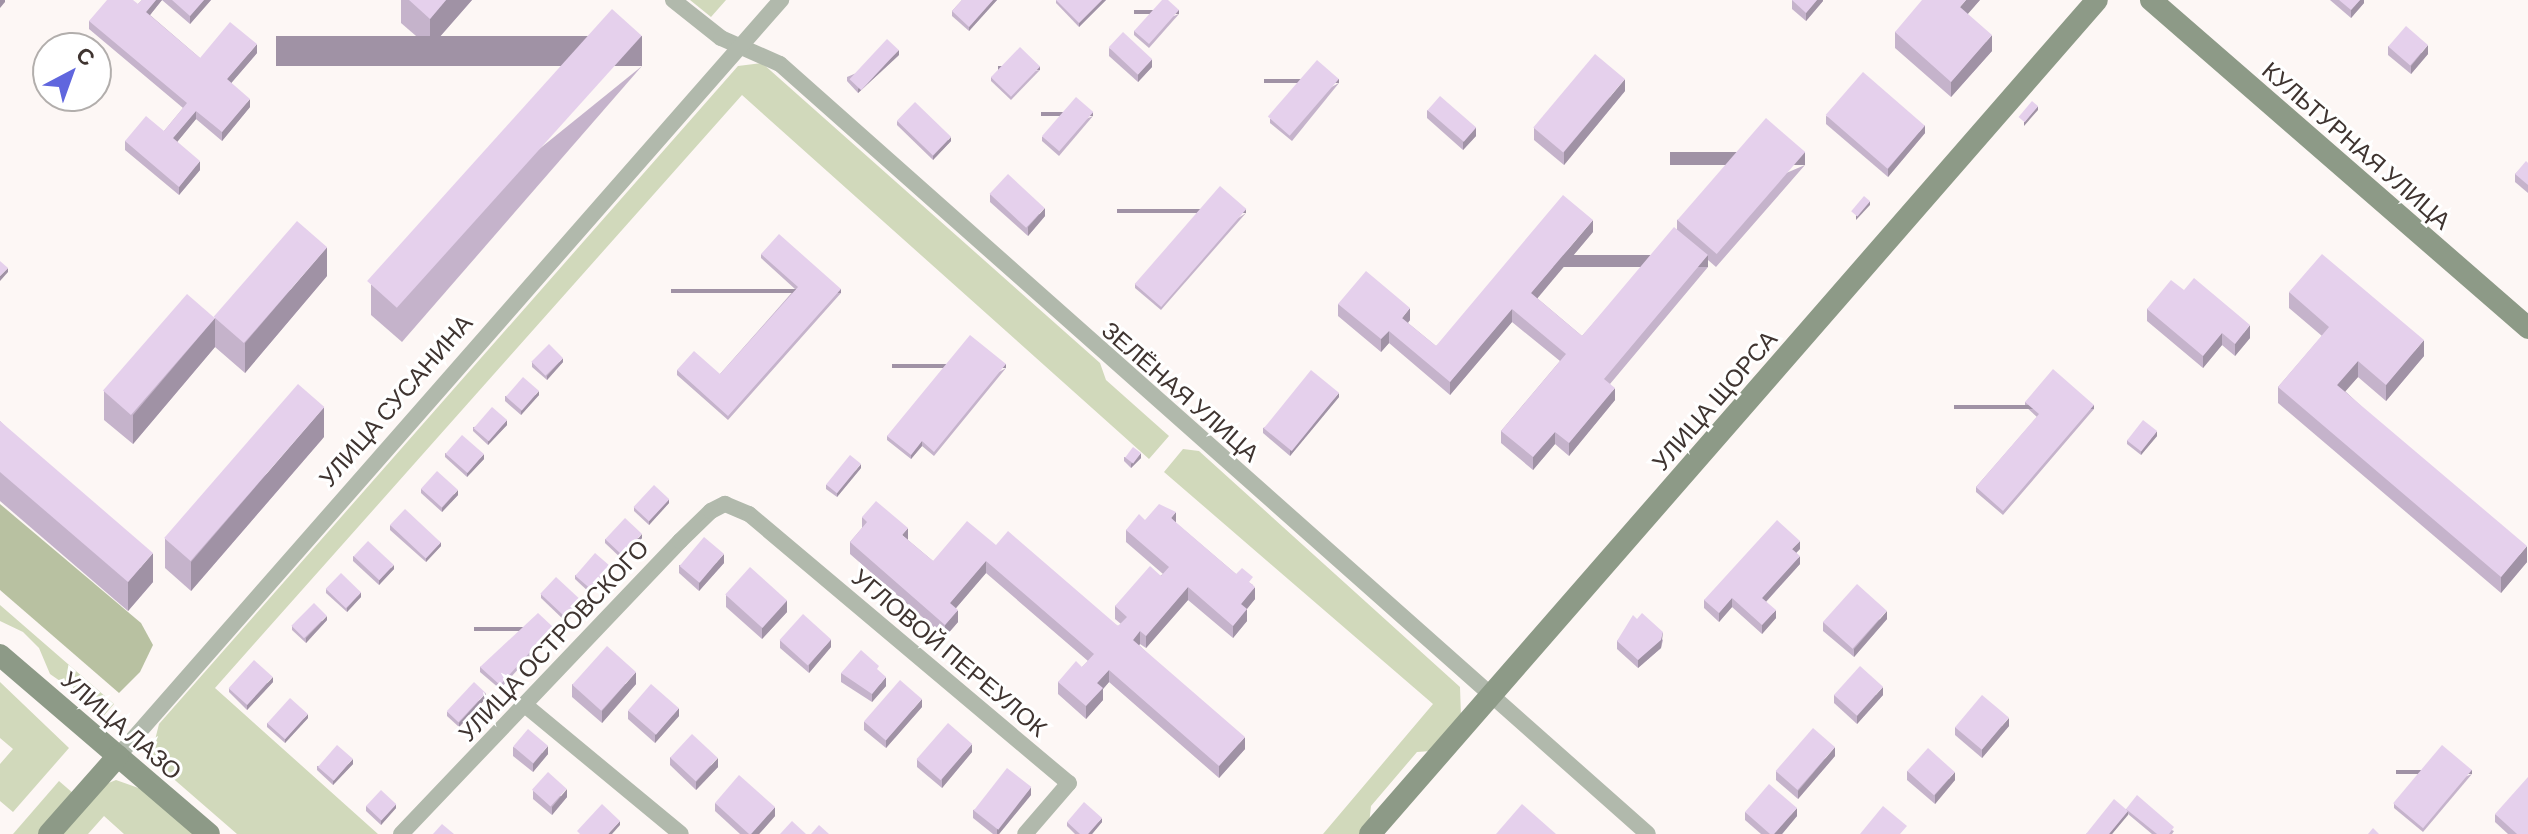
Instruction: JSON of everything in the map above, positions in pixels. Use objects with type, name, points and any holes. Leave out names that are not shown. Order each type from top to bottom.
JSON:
[{"type":"street","name":"ЗЕЛЁНАЯ УЛИЦА","points":[[673,0],[739,48],[780,64],[1648,834]]},
{"type":"street","name":"УЛИЦА СУСАНИНА","points":[[49,834],[781,0]]},
{"type":"street","name":"УЛИЦА ЩОРСА","points":[[1370,834],[2097,0]]},
{"type":"street","name":"КУЛЬТУРНАЯ УЛИЦА","points":[[2151,0],[2528,328]]},
{"type":"street","name":"УЛИЦА ОСТРОВСКОГО","points":[[401,834],[711,511],[725,504],[749,514]]},
{"type":"street","name":"УГЛОВОЙ ПЕРЕУЛОК","points":[[749,514],[1069,783],[1025,834]]},
{"type":"street","name":"УЛИЦА ЛАЗО","points":[[0,655],[209,834]]},
{"type":"street","points":[[525,705],[681,834]]},
{"type":"green space","points":[[690,0],[726,0],[711,17]]},
{"type":"green space","points":[[762,63],[1100,363],[1106,380],[1169,436],[1149,459],[742,95],[215,688],[378,834],[237,834],[161,768],[152,752],[159,724],[738,66]]},
{"type":"green space","points":[[1183,449],[1199,451],[1460,687],[1461,717],[1431,751],[1417,752],[1371,806],[1369,824],[1360,834],[1323,834],[1433,704],[1164,472]]},
{"type":"green space","points":[[0,504],[141,623],[153,645],[140,672],[119,693],[0,590]]},
{"type":"green space","points":[[0,605],[114,704],[101,719],[90,702],[50,674],[39,648],[23,632],[0,621]]},
{"type":"green space","points":[[0,682],[69,748],[13,812],[0,801],[0,764],[13,749],[0,738]]},
{"type":"green space","points":[[116,780],[147,791],[197,834],[124,834],[104,816],[88,834],[61,834],[106,784]]},
{"type":"green space","points":[[59,781],[74,794],[39,834],[13,834]]},
{"type":"building","points":[[107,0],[133,0],[138,4],[142,0],[156,0],[146,12],[200,58],[230,22],[257,44],[227,79],[250,99],[222,132],[196,111],[173,138],[200,161],[179,187],[125,141],[146,116],[164,131],[187,103],[112,40],[112,32],[102,32],[89,21]]},
{"type":"building","points":[[172,0],[204,0],[190,16]]},
{"type":"building","points":[[409,0],[446,0],[430,19]]},
{"type":"building","points":[[962,0],[993,0],[969,27],[952,11]]},
{"type":"building","points":[[1056,0],[1102,0],[1079,23]]},
{"type":"building","points":[[1162,0],[1168,0],[1179,10],[1149,44],[1134,31]]},
{"type":"building","points":[[1792,0],[1817,0],[1806,13]]},
{"type":"building","points":[[1922,0],[1966,0],[1960,7],[1992,35],[1951,82],[1895,32]]},
{"type":"building","points":[[2339,0],[2360,0],[2351,10]]},
{"type":"building","points":[[612,9],[642,36],[397,308],[367,281]]},
{"type":"building","points":[[2406,26],[2428,45],[2410,65],[2388,46]]},
{"type":"building","points":[[1123,32],[1152,59],[1138,75],[1109,47]]},
{"type":"building","points":[[887,39],[899,50],[861,90],[849,79]]},
{"type":"building","points":[[1020,47],[1040,66],[1011,97],[991,77]]},
{"type":"building","points":[[1595,54],[1625,79],[1563,153],[1533,128]]},
{"type":"building","points":[[1317,60],[1339,79],[1290,136],[1268,117]]},
{"type":"building","points":[[1863,72],[1925,126],[1887,169],[1826,115]]},
{"type":"building","points":[[1440,96],[1476,127],[1464,142],[1428,110]]},
{"type":"building","points":[[1076,97],[1093,112],[1059,151],[1042,136]]},
{"type":"building","points":[[2032,101],[2038,106],[2025,122],[2019,117]]},
{"type":"building","points":[[915,102],[951,137],[933,155],[897,121]]},
{"type":"building","points":[[1766,118],[1805,152],[1717,254],[1677,220]]},
{"type":"building","points":[[2526,161],[2528,163],[2528,185],[2515,174]]},
{"type":"building","points":[[1008,174],[1045,208],[1026,228],[990,194]]},
{"type":"building","points":[[1220,186],[1246,209],[1161,307],[1135,284]]},
{"type":"building","points":[[1563,195],[1593,220],[1531,293],[1582,336],[1674,227],[1708,255],[1604,379],[1615,388],[1569,443],[1555,432],[1533,457],[1501,431],[1566,354],[1512,309],[1450,382],[1389,331],[1381,339],[1338,304],[1366,271],[1410,308],[1402,318],[1436,346]]},
{"type":"building","points":[[1864,196],[1870,201],[1857,216],[1851,211]]},
{"type":"building","points":[[297,221],[327,247],[244,343],[214,317]]},
{"type":"building","points":[[779,234],[841,289],[728,416],[677,370],[694,351],[720,374],[798,287],[761,254]]},
{"type":"building","points":[[2322,254],[2424,340],[2386,385],[2358,361],[2337,385],[2527,546],[2501,577],[2278,387],[2329,327],[2289,292]]},
{"type":"building","points":[[0,261],[8,268],[0,276]]},
{"type":"building","points":[[2194,278],[2250,325],[2235,344],[2222,333],[2203,356],[2147,309],[2171,280],[2184,290]]},
{"type":"building","points":[[187,294],[215,318],[131,415],[103,391]]},
{"type":"building","points":[[970,335],[1006,364],[934,452],[922,441],[911,455],[887,436]]},
{"type":"building","points":[[549,344],[563,358],[545,376],[531,362]]},
{"type":"building","points":[[2053,369],[2094,405],[2003,511],[1976,487],[2039,414],[2025,402]]},
{"type":"building","points":[[1311,370],[1339,393],[1292,451],[1264,428]]},
{"type":"building","points":[[523,377],[539,391],[522,410],[506,397]]},
{"type":"building","points":[[298,384],[324,407],[191,561],[164,538]]},
{"type":"building","points":[[492,407],[507,420],[489,441],[474,428]]},
{"type":"building","points":[[2143,420],[2157,431],[2141,452],[2127,440]]},
{"type":"building","points":[[0,421],[153,553],[128,582],[0,472]]},
{"type":"building","points":[[462,435],[484,454],[467,473],[446,454]]},
{"type":"building","points":[[1133,447],[1141,453],[1133,463],[1125,457]]},
{"type":"building","points":[[850,455],[861,464],[837,493],[826,485]]},
{"type":"building","points":[[437,471],[458,490],[442,508],[421,489]]},
{"type":"building","points":[[654,485],[669,499],[649,521],[634,507]]},
{"type":"building","points":[[876,501],[908,528],[902,535],[933,561],[967,521],[996,545],[1008,531],[1118,626],[1127,617],[1115,606],[1150,566],[1161,576],[1169,567],[1126,530],[1139,514],[1145,520],[1159,504],[1176,512],[1171,518],[1236,574],[1242,568],[1253,577],[1249,582],[1255,587],[1241,604],[1247,609],[1233,626],[1188,587],[1146,636],[1140,631],[1133,640],[1245,737],[1219,766],[1109,670],[1097,683],[1103,688],[1086,706],[1058,682],[1076,661],[1082,667],[1094,654],[986,561],[950,603],[958,610],[945,625],[850,542],[867,522],[862,517]]},
{"type":"building","points":[[405,509],[441,542],[426,559],[390,525]]},
{"type":"building","points":[[625,518],[642,534],[622,555],[605,539]]},
{"type":"building","points":[[1777,520],[1800,541],[1792,549],[1800,556],[1762,598],[1776,610],[1762,625],[1732,598],[1719,613],[1704,600]]},
{"type":"building","points":[[704,537],[724,554],[699,583],[680,566]]},
{"type":"building","points":[[368,541],[394,565],[379,580],[354,556]]},
{"type":"building","points":[[595,553],[611,567],[591,589],[575,576]]},
{"type":"building","points":[[750,567],[787,600],[762,628],[725,594]]},
{"type":"building","points":[[341,573],[361,592],[346,608],[326,589]]},
{"type":"building","points":[[556,577],[582,601],[566,618],[540,594]]},
{"type":"building","points":[[1857,584],[1887,611],[1853,649],[1823,622]]},
{"type":"building","points":[[314,603],[327,616],[304,638],[291,626]]},
{"type":"building","points":[[538,613],[553,627],[500,685],[480,667]]},
{"type":"building","points":[[1642,613],[1663,632],[1661,640],[1638,660],[1617,641],[1633,615],[1637,619]]},
{"type":"building","points":[[803,614],[831,639],[808,665],[780,640]]},
{"type":"building","points":[[607,646],[636,672],[601,711],[572,685]]},
{"type":"building","points":[[861,650],[886,677],[872,694],[841,673]]},
{"type":"building","points":[[254,660],[273,677],[247,705],[229,688]]},
{"type":"building","points":[[1860,666],[1883,687],[1857,716],[1834,695]]},
{"type":"building","points":[[900,680],[922,699],[886,741],[864,722]]},
{"type":"building","points":[[474,682],[486,693],[458,722],[447,711]]},
{"type":"building","points":[[651,684],[679,708],[656,735],[628,710]]},
{"type":"building","points":[[1982,695],[2009,717],[1982,750],[1955,727]]},
{"type":"building","points":[[290,698],[308,714],[285,739],[267,723]]},
{"type":"building","points":[[948,723],[972,744],[941,780],[917,759]]},
{"type":"building","points":[[1813,728],[1835,747],[1797,790],[1776,771]]},
{"type":"building","points":[[528,729],[548,746],[533,763],[513,747]]},
{"type":"building","points":[[692,734],[718,758],[696,781],[670,757]]},
{"type":"building","points":[[337,745],[353,759],[334,781],[318,767]]},
{"type":"building","points":[[2442,745],[2472,770],[2423,828],[2393,803]]},
{"type":"building","points":[[1928,748],[1955,772],[1934,795],[1907,771]]},
{"type":"building","points":[[1007,768],[1031,787],[998,830],[974,811]]},
{"type":"building","points":[[548,772],[567,789],[551,807],[532,790]]},
{"type":"building","points":[[739,775],[775,807],[751,834],[715,803]]},
{"type":"building","points":[[2528,777],[2528,834],[2517,834],[2495,814]]},
{"type":"building","points":[[1769,784],[1797,808],[1774,834],[1770,834],[1745,812]]},
{"type":"building","points":[[381,790],[396,804],[381,820],[366,806]]},
{"type":"building","points":[[2137,795],[2174,827],[2169,834],[2157,834],[2126,809]]},
{"type":"building","points":[[2114,799],[2128,811],[2109,834],[2086,834]]},
{"type":"building","points":[[1084,802],[1102,818],[1088,834],[1080,834],[1067,822]]},
{"type":"building","points":[[602,804],[620,821],[608,834],[580,834],[577,831]]},
{"type":"building","points":[[1522,804],[1556,834],[1496,834]]},
{"type":"building","points":[[1883,806],[1907,826],[1900,834],[1860,834]]},
{"type":"building","points":[[792,821],[806,834],[780,834]]},
{"type":"building","points":[[442,824],[454,834],[433,834]]},
{"type":"building","points":[[819,825],[829,834],[811,834]]}]
